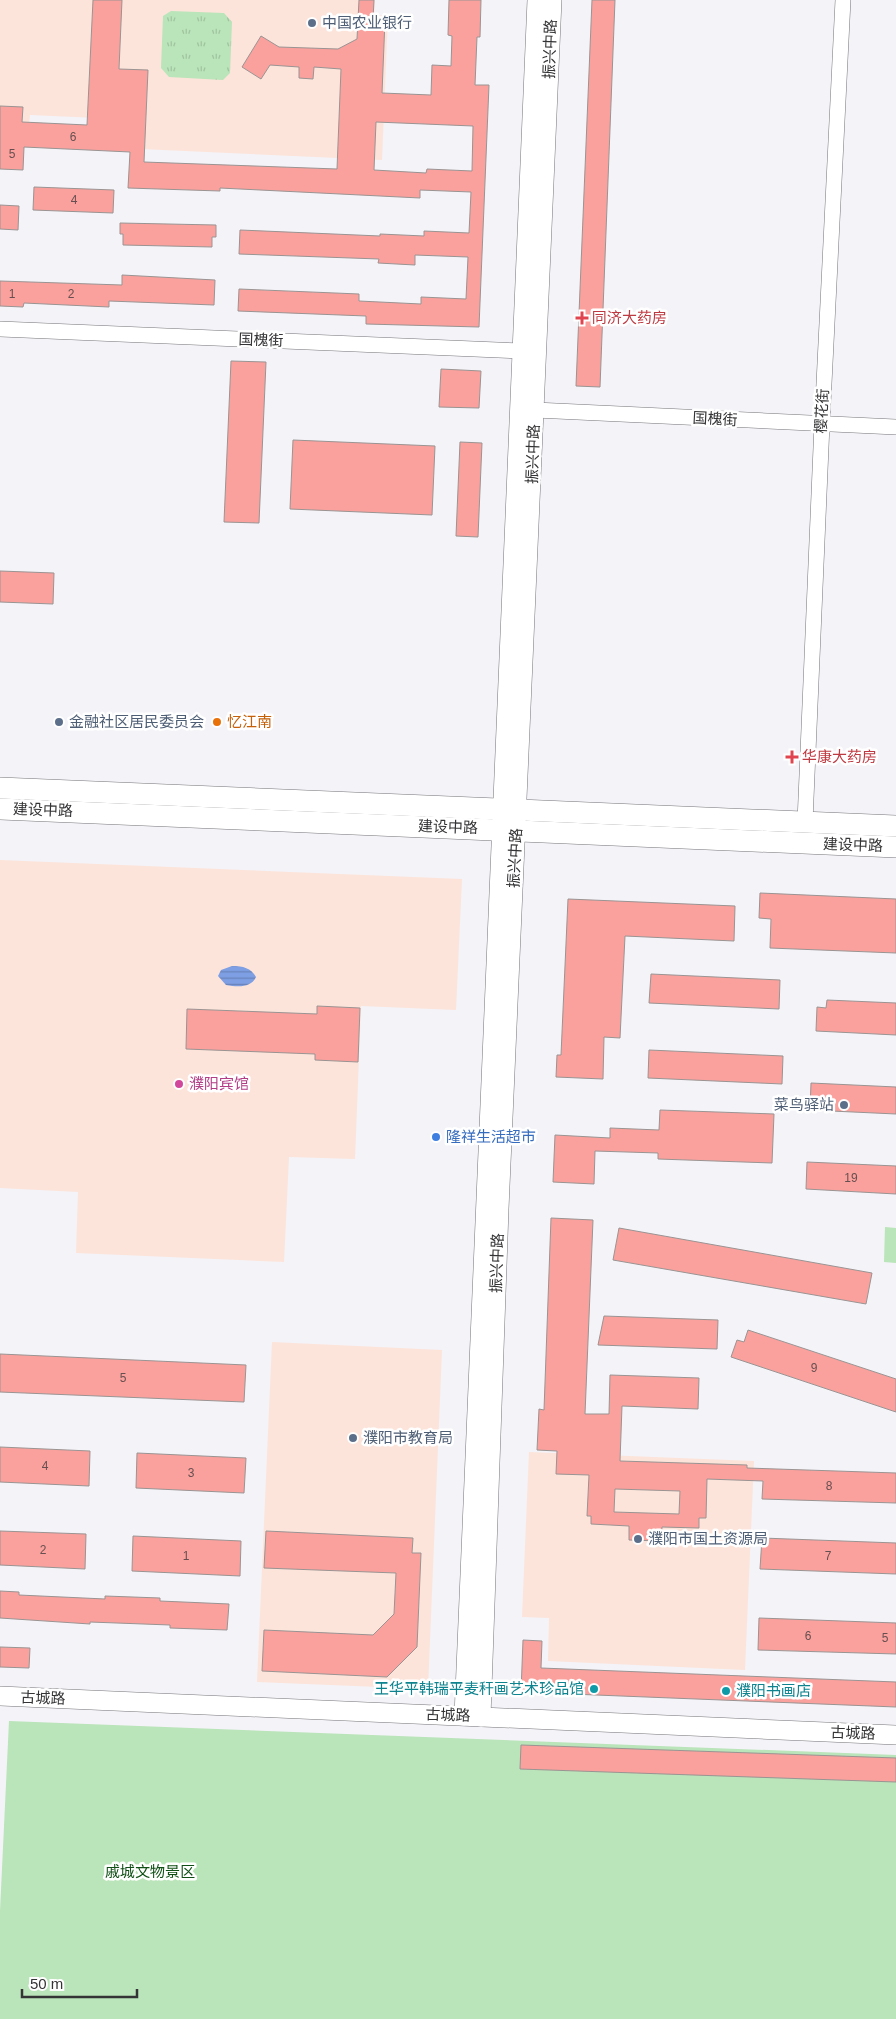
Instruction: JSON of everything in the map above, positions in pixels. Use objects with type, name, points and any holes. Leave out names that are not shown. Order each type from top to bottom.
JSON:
[{"type":"main road","name":"建设中路","points":[[0,788],[510,820],[896,847]]},
{"type":"main road","name":"建设中路","points":[[0,808],[510,820],[805,822],[896,826]]},
{"type":"street","name":"振兴中路","points":[[472,1716],[499,1209],[522,351],[537,0]]},
{"type":"street","name":"振兴中路","points":[[510,820],[535,410],[552,0]]},
{"type":"street","name":"樱花街","points":[[805,822],[843,0]]},
{"type":"street","name":"国槐街","points":[[0,329],[522,351]]},
{"type":"street","name":"国槐街","points":[[535,410],[896,427]]},
{"type":"street","name":"古城路","points":[[0,1696],[896,1734]]},
{"type":"shaded area","points":[[0,0],[375,0],[374,15],[388,16],[382,160],[119,148],[120,119],[30,115],[29,125],[0,124]]},
{"type":"shaded area","name":"濮阳宾馆","points":[[0,860],[462,879],[456,1010],[361,1006],[355,1159],[289,1157],[284,1262],[76,1253],[78,1192],[0,1188]]},
{"type":"shaded area","points":[[272,1342],[442,1350],[428,1689],[257,1682]]},
{"type":"shaded area","name":"濮阳市国土资源局","points":[[529,1452],[754,1461],[745,1670],[548,1661],[549,1618],[522,1617]]},
{"type":"green space","points":[[171,11],[224,13],[232,22],[230,73],[223,80],[169,77],[161,68],[163,16]]},
{"type":"green space","points":[[885,1227],[896,1228],[896,1263],[884,1262]]},
{"type":"green space","name":"戚城文物景区","points":[[9,1721],[896,1755],[896,2019],[0,2019],[0,1911]]},
{"type":"water","points":[[232,966],[240,966],[252,971],[256,977],[254,981],[247,985],[226,985],[218,976],[221,970]]},
{"type":"building","points":[[93,0],[122,0],[119,69],[148,70],[144,162],[337,169],[341,69],[314,67],[313,79],[299,78],[299,67],[270,65],[261,79],[242,67],[261,36],[279,47],[338,49],[357,39],[359,0],[374,0],[373,19],[385,20],[382,93],[431,95],[432,65],[451,66],[452,36],[448,35],[449,0],[481,0],[480,37],[477,37],[475,85],[489,85],[479,327],[366,324],[366,316],[238,311],[239,289],[359,294],[359,301],[421,304],[421,297],[466,299],[468,257],[415,255],[415,265],[378,263],[379,259],[239,254],[240,230],[380,236],[380,234],[424,236],[424,231],[469,233],[471,192],[420,190],[420,198],[220,188],[220,191],[128,188],[130,152],[24,147],[23,170],[0,169],[0,106],[23,107],[22,122],[87,125]],"holes":[[[376,122],[473,126],[472,171],[427,169],[426,173],[374,170]]]},
{"type":"building","points":[[592,0],[615,0],[600,387],[576,386]]},
{"type":"building","points":[[34,187],[114,190],[113,213],[33,210]]},
{"type":"building","points":[[0,205],[19,206],[18,230],[0,229]]},
{"type":"building","points":[[120,223],[216,225],[216,237],[212,237],[212,247],[123,245]]},
{"type":"building","points":[[122,275],[215,280],[214,305],[109,301],[109,307],[24,303],[23,307],[0,306],[0,281],[122,285]]},
{"type":"building","points":[[231,361],[266,362],[259,523],[224,522]]},
{"type":"building","points":[[441,369],[481,371],[479,408],[439,407]]},
{"type":"building","points":[[293,440],[435,446],[432,515],[290,509]]},
{"type":"building","points":[[460,442],[482,443],[478,537],[456,536]]},
{"type":"building","points":[[0,571],[54,573],[53,604],[0,602]]},
{"type":"building","points":[[760,893],[896,899],[896,953],[770,948],[771,919],[759,918]]},
{"type":"building","points":[[568,899],[735,906],[734,941],[625,936],[620,1038],[604,1037],[603,1079],[556,1077],[557,1055],[561,1055]]},
{"type":"building","points":[[651,974],[780,980],[779,1009],[649,1003]]},
{"type":"building","points":[[827,1000],[896,1003],[896,1035],[816,1031],[817,1007],[826,1008]]},
{"type":"building","points":[[317,1006],[360,1008],[358,1062],[315,1060],[315,1054],[186,1049],[187,1009],[317,1014]]},
{"type":"building","points":[[649,1050],[783,1056],[782,1084],[648,1078]]},
{"type":"building","points":[[811,1083],[896,1087],[896,1114],[810,1110]]},
{"type":"building","points":[[660,1110],[774,1114],[772,1163],[658,1159],[658,1153],[595,1151],[594,1184],[553,1182],[555,1135],[610,1138],[610,1128],[659,1130]]},
{"type":"building","points":[[807,1162],[896,1166],[896,1194],[806,1189]]},
{"type":"building","points":[[551,1218],[593,1220],[585,1414],[609,1414],[610,1375],[699,1378],[698,1409],[622,1406],[620,1461],[747,1465],[747,1468],[896,1473],[896,1503],[762,1499],[763,1481],[707,1479],[706,1518],[699,1518],[699,1528],[662,1527],[661,1541],[629,1540],[629,1526],[591,1524],[591,1516],[587,1516],[589,1475],[556,1474],[557,1451],[537,1450],[539,1409],[544,1410]],"holes":[[[615,1489],[680,1491],[679,1514],[614,1512]]]},
{"type":"building","points":[[619,1228],[872,1273],[866,1304],[613,1260]]},
{"type":"building","points":[[604,1316],[718,1320],[717,1349],[598,1345]]},
{"type":"building","points":[[748,1330],[896,1379],[896,1412],[731,1357],[737,1340],[744,1342]]},
{"type":"building","points":[[0,1354],[246,1365],[244,1402],[0,1392]]},
{"type":"building","points":[[0,1447],[90,1451],[89,1486],[0,1482]]},
{"type":"building","points":[[137,1453],[246,1458],[244,1493],[136,1488]]},
{"type":"building","points":[[0,1531],[86,1534],[85,1569],[0,1565]]},
{"type":"building","points":[[266,1531],[413,1538],[412,1553],[421,1553],[417,1647],[387,1677],[262,1671],[264,1630],[373,1635],[394,1614],[396,1573],[264,1568]]},
{"type":"building","points":[[133,1536],[241,1541],[240,1576],[132,1571]]},
{"type":"building","points":[[762,1538],[896,1543],[896,1574],[760,1569]]},
{"type":"building","points":[[0,1591],[19,1592],[19,1595],[105,1599],[105,1596],[160,1598],[160,1601],[229,1604],[227,1630],[170,1628],[170,1625],[90,1622],[90,1624],[0,1618]]},
{"type":"building","points":[[759,1618],[896,1623],[896,1654],[758,1650]]},
{"type":"building","points":[[523,1640],[542,1641],[541,1668],[896,1682],[896,1707],[521,1692]]},
{"type":"building","points":[[0,1647],[30,1648],[29,1668],[0,1667]]},
{"type":"building","points":[[521,1745],[896,1758],[896,1782],[520,1769]]},
{"type":"place","name":"中国农业银行","points":[[312,23]]},
{"type":"place","name":"同济大药房","points":[[582,318]]},
{"type":"place","name":"金融社区居民委员会","points":[[59,722]]},
{"type":"place","name":"忆江南","points":[[217,722]]},
{"type":"place","name":"华康大药房","points":[[792,757]]},
{"type":"place","name":"濮阳宾馆","points":[[179,1084]]},
{"type":"place","name":"菜鸟驿站","points":[[844,1105]]},
{"type":"place","name":"隆祥生活超市","points":[[436,1137]]},
{"type":"place","name":"濮阳市教育局","points":[[353,1438]]},
{"type":"place","name":"濮阳市国土资源局","points":[[638,1539]]},
{"type":"place","name":"王华平韩瑞平麦秆画艺术珍品馆","points":[[594,1689]]},
{"type":"place","name":"濮阳书画店","points":[[726,1691]]}]
